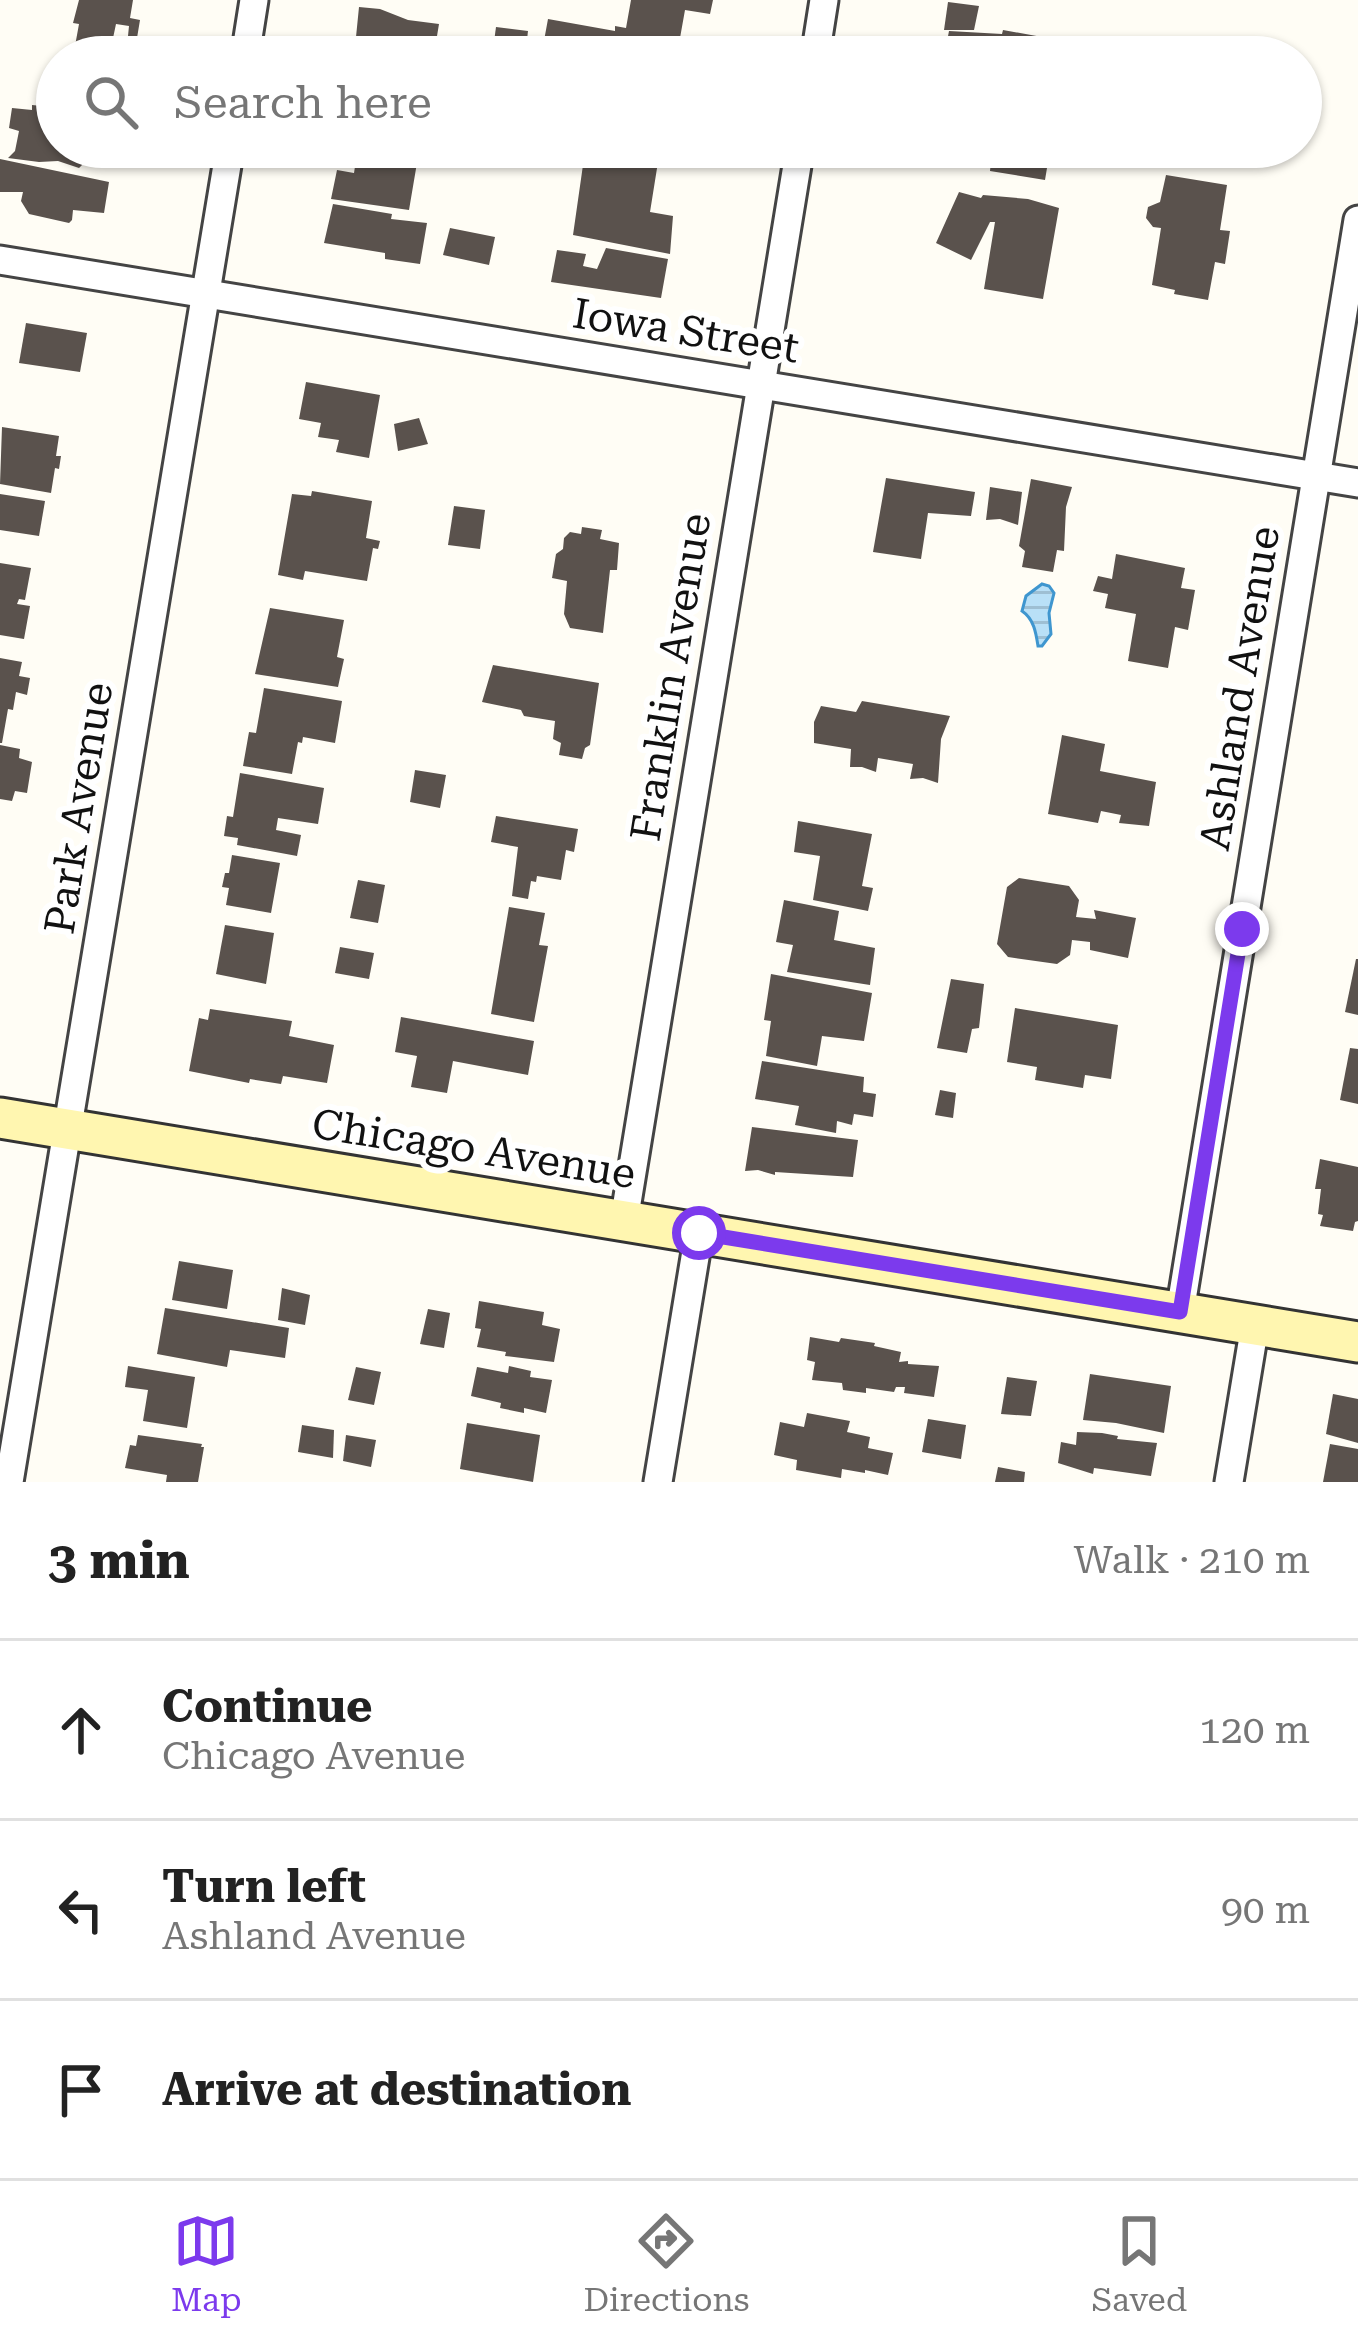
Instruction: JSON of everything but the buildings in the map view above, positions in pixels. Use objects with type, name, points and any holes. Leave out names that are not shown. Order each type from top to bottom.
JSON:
[{"type":"main road","name":"Chicago Avenue","points":[[0,1118],[1358,1342]]},
{"type":"street","points":[[248,36],[254,0]]},
{"type":"street","points":[[818,36],[824,0]]},
{"type":"street","name":"Park Avenue","points":[[9,1482],[227,168]]},
{"type":"street","name":"Franklin Avenue","points":[[624,1221],[797,168]]},
{"type":"street","name":"Ashland Avenue","points":[[1180,1312],[1358,220]]},
{"type":"street","name":"Iowa Street","points":[[0,260],[1358,483]]},
{"type":"street","points":[[658,1482],[699,1233]]},
{"type":"street","points":[[1229,1482],[1255,1325]]},
{"type":"water","points":[[1042,584],[1054,593],[1051,634],[1038,646],[1032,622],[1022,611],[1026,596]]},
{"type":"route","points":[[699,1233],[1180,1312],[1242,929]]}]
